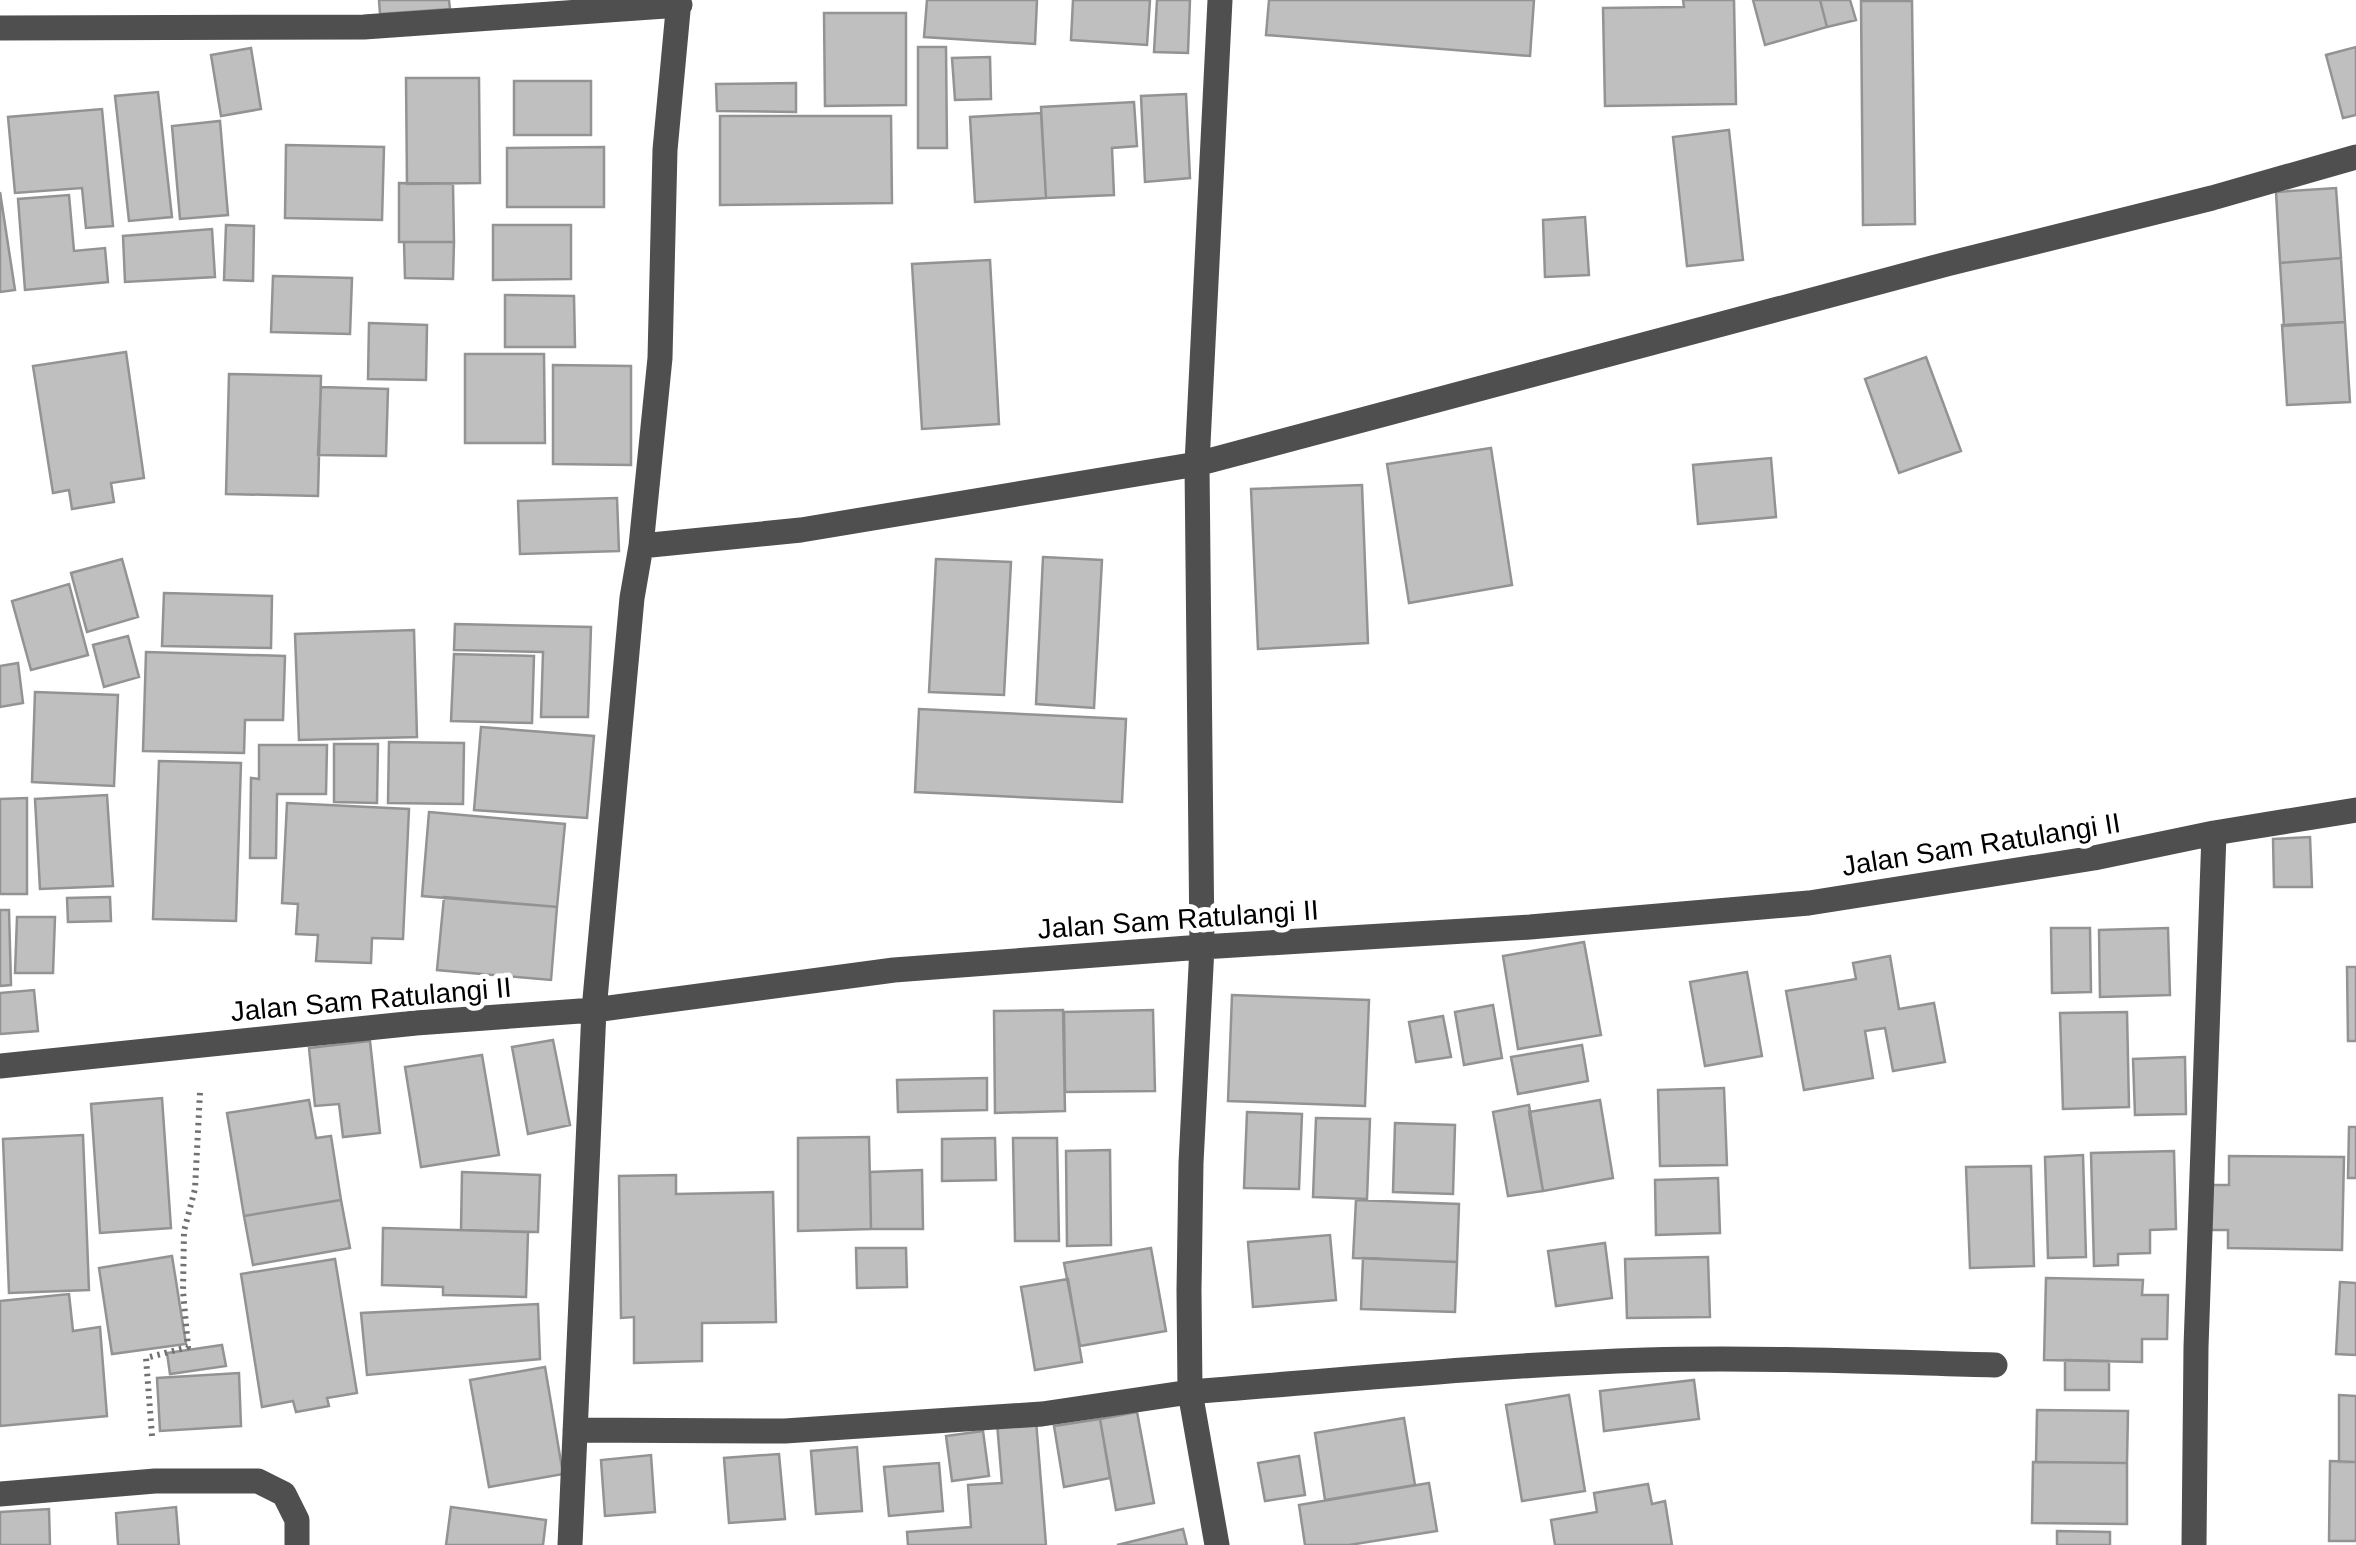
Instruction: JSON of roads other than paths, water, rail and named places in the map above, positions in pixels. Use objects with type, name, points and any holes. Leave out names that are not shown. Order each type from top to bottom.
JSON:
[{"type":"street","points":[[1218,1545],[1190,1392],[1188,1290],[1202,946],[1197,464],[1220,0]]},
{"type":"street","points":[[0,28],[364,28],[679,3],[665,150],[660,358],[632,598],[594,1010],[570,1545]]},
{"type":"street","points":[[641,546],[801,530],[1197,464],[2356,157]]},
{"type":"street","name":"Jalan Sam Ratulangi II","points":[[0,1066],[416,1023],[594,1010],[894,970],[1202,946],[1530,927],[1810,903],[2094,858],[2356,810]]},
{"type":"street","points":[[2194,1545],[2196,1347],[2214,833]]},
{"type":"street","points":[[575,1430],[785,1431],[1042,1414],[1190,1392],[1517,1366],[1646,1360],[1996,1365]]},
{"type":"street","points":[[0,1494],[155,1481],[258,1481],[284,1494],[297,1520],[297,1545]]}]
